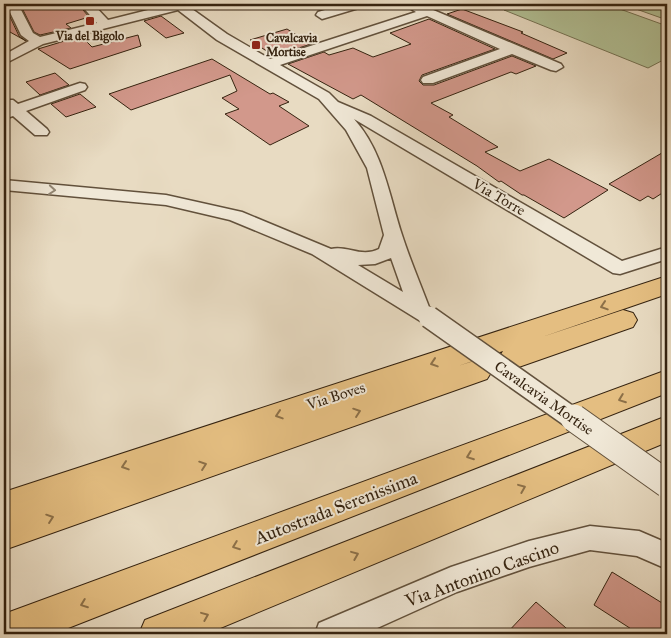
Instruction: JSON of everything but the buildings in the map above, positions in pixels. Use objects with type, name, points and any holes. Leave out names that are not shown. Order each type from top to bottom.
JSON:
[{"type":"highway","name":"Via Boves","points":[[4,507],[667,286]]},
{"type":"highway","points":[[513,358],[667,305]]},
{"type":"highway","name":"Via Boves","points":[[4,534],[477,370]]},
{"type":"highway","name":"Autostrada Serenissima","points":[[4,634],[667,381]]},
{"type":"highway","points":[[159,634],[667,429]]},
{"type":"street","points":[[12,4],[28,35],[38,41]]},
{"type":"street","points":[[86,4],[105,24]]},
{"type":"street","points":[[322,15],[358,4]]},
{"type":"street","points":[[409,4],[556,67]]},
{"type":"street","points":[[4,60],[38,41],[179,5]]},
{"type":"street","name":"Via Torre","points":[[179,5],[222,37],[328,101],[366,119],[620,268],[667,253]]},
{"type":"street","points":[[268,64],[428,12]]},
{"type":"street","points":[[428,80],[512,48]]},
{"type":"street","points":[[8,108],[80,87]]},
{"type":"street","points":[[328,101],[353,128],[375,168],[393,235],[424,314]]},
{"type":"street","points":[[8,108],[41,132]]},
{"type":"street","name":"Cavalcavia Mortise","points":[[4,185],[166,200],[236,216],[319,250],[359,260],[378,258],[388,252],[393,235]]},
{"type":"street","name":"Cavalcavia Mortise","points":[[319,250],[424,314],[667,484]]},
{"type":"street","name":"Via Antonino Cascino","points":[[330,634],[451,581],[529,554],[590,538],[638,544],[667,556]]},
{"type":"green space","points":[[520,4],[606,4],[667,26],[667,58],[648,68],[504,10]]},
{"type":"green space","points":[[622,4],[667,4],[667,20]]},
{"type":"place","name":"Via del Bigolo","points":[[90,21]]},
{"type":"place","name":"Cavalcavia Mortise","points":[[256,45]]}]
